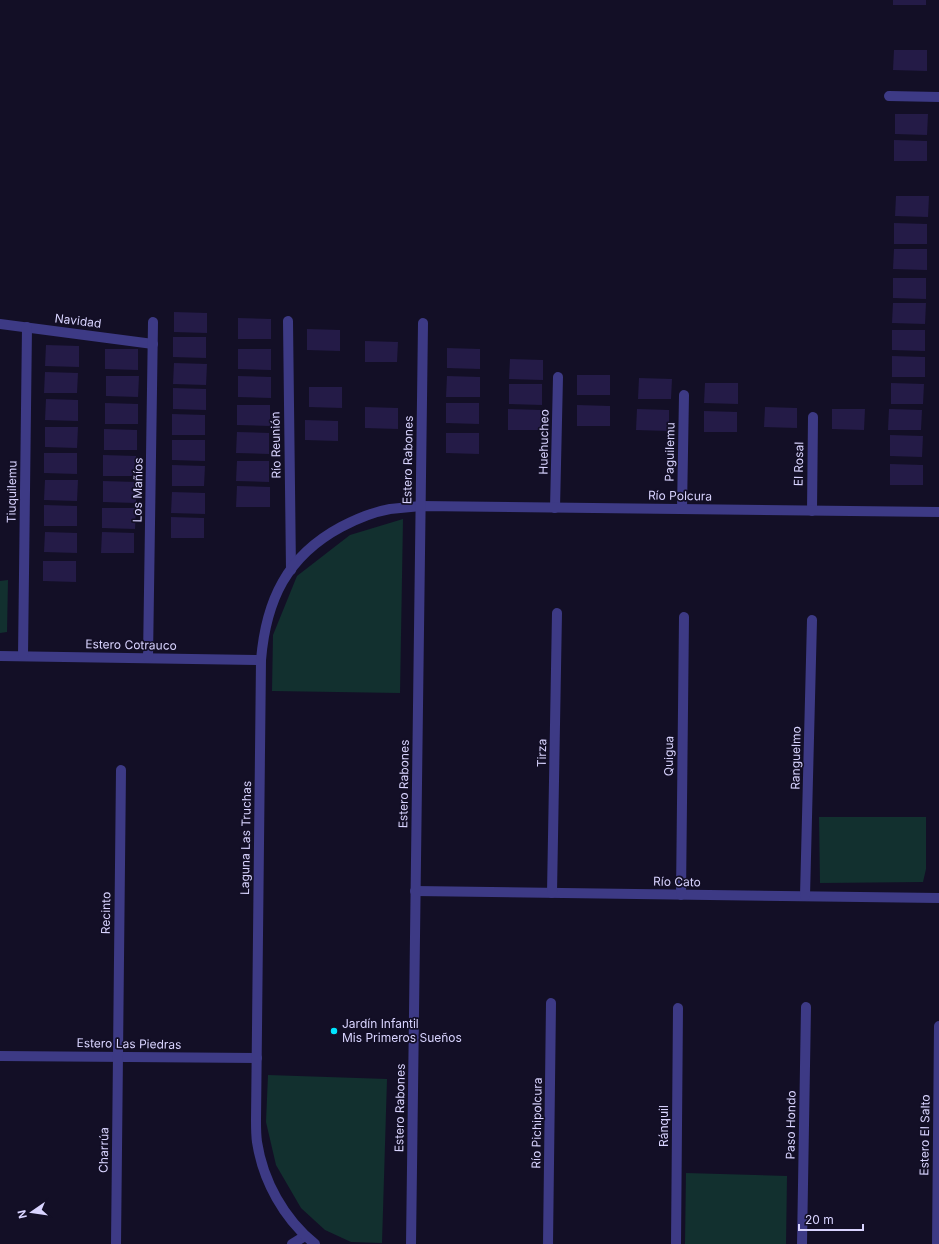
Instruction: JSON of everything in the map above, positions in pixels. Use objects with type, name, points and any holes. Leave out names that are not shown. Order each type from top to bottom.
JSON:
[{"type":"street","points":[[889,96],[939,97]]},
{"type":"street","name":"Río Reunión","points":[[288,321],[291,570]]},
{"type":"street","name":"Los Mañíos","points":[[148,658],[153,322]]},
{"type":"street","name":"Estero Rabones","points":[[411,1244],[423,323]]},
{"type":"street","name":"Navidad","points":[[0,324],[153,344]]},
{"type":"street","name":"Tiuquilemu","points":[[23,656],[27,327]]},
{"type":"street","name":"Huehucheo","points":[[555,508],[558,377]]},
{"type":"street","name":"Paguilemu","points":[[682,510],[684,395]]},
{"type":"street","name":"El Rosal","points":[[812,511],[813,417]]},
{"type":"street","name":"Laguna Las Truchas","points":[[315,1244],[305,1236],[291,1220],[280,1204],[269,1184],[257,1142],[261,660],[263,638],[268,616],[274,600],[291,570],[303,555],[317,542],[354,521],[376,513],[389,509],[420,506]]},
{"type":"street","name":"Río Polcura","points":[[420,506],[939,512]]},
{"type":"street","name":"Tirza","points":[[552,893],[557,613]]},
{"type":"street","name":"Quigua","points":[[681,895],[684,617]]},
{"type":"street","name":"Ranguelmo","points":[[805,896],[812,620]]},
{"type":"street","name":"Estero Cotrauco","points":[[0,656],[261,660]]},
{"type":"street","name":"Recinto","points":[[118,1057],[121,770]]},
{"type":"street","name":"Río Cato","points":[[415,891],[939,898]]},
{"type":"street","name":"Río Pichipolcura","points":[[548,1244],[551,1003]]},
{"type":"street","name":"Paso Hondo","points":[[802,1244],[806,1007]]},
{"type":"street","name":"Ránquil","points":[[676,1244],[678,1008]]},
{"type":"street","name":"Estero El Salto","points":[[936,1244],[939,1026]]},
{"type":"street","name":"Estero Las Piedras","points":[[0,1056],[257,1058]]},
{"type":"street","name":"Charrúa","points":[[116,1244],[118,1057]]},
{"type":"street","points":[[292,1244],[305,1236]]},
{"type":"green space","points":[[403,519],[400,693],[272,691],[273,635],[297,576],[350,535]]},
{"type":"green space","points":[[8,580],[7,632],[0,633],[0,581]]},
{"type":"green space","points":[[819,817],[926,817],[926,869],[923,882],[820,883]]},
{"type":"green space","points":[[268,1075],[387,1079],[382,1243],[351,1242],[325,1230],[301,1208],[276,1165],[266,1122]]},
{"type":"green space","points":[[686,1173],[787,1176],[786,1244],[685,1244]]},
{"type":"building","points":[[893,0],[926,0],[926,5],[893,5]]},
{"type":"building","points":[[894,50],[927,50],[927,71],[893,70]]},
{"type":"building","points":[[895,114],[928,114],[927,135],[895,134]]},
{"type":"building","points":[[894,140],[927,141],[927,161],[894,161]]},
{"type":"building","points":[[896,196],[929,196],[928,217],[895,216]]},
{"type":"building","points":[[894,223],[927,224],[927,244],[894,244]]},
{"type":"building","points":[[894,249],[927,249],[927,270],[893,269]]},
{"type":"building","points":[[893,278],[926,278],[926,299],[893,298]]},
{"type":"building","points":[[893,303],[926,303],[925,324],[892,323]]},
{"type":"building","points":[[174,312],[207,313],[207,333],[174,332]]},
{"type":"building","points":[[238,318],[271,319],[271,339],[238,339]]},
{"type":"building","points":[[307,329],[340,330],[340,351],[307,350]]},
{"type":"building","points":[[892,330],[925,330],[925,351],[892,350]]},
{"type":"building","points":[[173,337],[206,337],[206,358],[173,357]]},
{"type":"building","points":[[365,341],[398,342],[397,362],[365,362]]},
{"type":"building","points":[[46,345],[79,346],[79,367],[45,366]]},
{"type":"building","points":[[447,348],[480,349],[480,369],[447,368]]},
{"type":"building","points":[[105,349],[138,349],[138,370],[105,369]]},
{"type":"building","points":[[238,349],[271,349],[271,370],[238,369]]},
{"type":"building","points":[[892,356],[925,357],[925,377],[892,377]]},
{"type":"building","points":[[510,359],[543,360],[543,380],[509,379]]},
{"type":"building","points":[[174,363],[207,364],[206,385],[173,384]]},
{"type":"building","points":[[45,372],[78,373],[77,393],[44,393]]},
{"type":"building","points":[[577,375],[610,375],[610,395],[577,395]]},
{"type":"building","points":[[106,376],[139,376],[138,397],[106,396]]},
{"type":"building","points":[[238,376],[271,377],[271,398],[238,397]]},
{"type":"building","points":[[447,376],[480,377],[480,397],[446,397]]},
{"type":"building","points":[[639,378],[672,379],[671,399],[638,399]]},
{"type":"building","points":[[705,383],[738,383],[738,404],[704,403]]},
{"type":"building","points":[[891,383],[924,384],[923,404],[891,404]]},
{"type":"building","points":[[509,384],[542,384],[542,405],[509,404]]},
{"type":"building","points":[[309,387],[342,387],[342,408],[309,407]]},
{"type":"building","points":[[173,388],[206,389],[206,410],[173,409]]},
{"type":"building","points":[[46,399],[78,400],[78,421],[45,420]]},
{"type":"building","points":[[105,403],[138,404],[138,424],[105,424]]},
{"type":"building","points":[[446,403],[479,403],[479,424],[446,423]]},
{"type":"building","points":[[237,405],[270,405],[270,426],[237,425]]},
{"type":"building","points":[[577,405],[610,406],[610,426],[577,426]]},
{"type":"building","points":[[365,407],[398,408],[398,429],[365,428]]},
{"type":"building","points":[[765,407],[797,408],[797,428],[764,427]]},
{"type":"building","points":[[508,409],[541,410],[541,430],[508,430]]},
{"type":"building","points":[[637,409],[669,410],[669,431],[636,430]]},
{"type":"building","points":[[832,409],[865,409],[864,430],[832,429]]},
{"type":"building","points":[[889,409],[922,410],[921,430],[888,430]]},
{"type":"building","points":[[704,411],[737,412],[737,432],[704,432]]},
{"type":"building","points":[[172,414],[205,415],[205,435],[172,435]]},
{"type":"building","points":[[305,420],[338,421],[338,441],[305,440]]},
{"type":"building","points":[[45,427],[78,427],[77,448],[45,447]]},
{"type":"building","points":[[104,429],[137,430],[137,450],[104,450]]},
{"type":"building","points":[[237,432],[269,433],[269,454],[236,453]]},
{"type":"building","points":[[446,433],[479,433],[479,454],[446,453]]},
{"type":"building","points":[[890,435],[923,436],[922,457],[890,456]]},
{"type":"building","points":[[172,440],[205,440],[205,461],[172,460]]},
{"type":"building","points":[[44,453],[77,453],[77,474],[44,473]]},
{"type":"building","points":[[103,455],[136,456],[136,476],[103,476]]},
{"type":"building","points":[[237,461],[269,461],[269,482],[236,481]]},
{"type":"building","points":[[890,464],[923,465],[923,485],[890,485]]},
{"type":"building","points":[[172,465],[205,466],[204,486],[172,486]]},
{"type":"building","points":[[45,480],[78,480],[77,501],[44,500]]},
{"type":"building","points":[[103,481],[136,482],[136,503],[103,502]]},
{"type":"building","points":[[237,486],[270,487],[270,507],[236,507]]},
{"type":"building","points":[[172,492],[205,493],[205,514],[171,513]]},
{"type":"building","points":[[44,505],[77,506],[77,526],[44,526]]},
{"type":"building","points":[[102,508],[136,508],[135,529],[102,528]]},
{"type":"building","points":[[171,517],[204,518],[204,538],[171,538]]},
{"type":"building","points":[[45,532],[77,533],[77,553],[44,552]]},
{"type":"building","points":[[102,532],[134,533],[134,553],[101,553]]},
{"type":"building","points":[[43,561],[76,561],[76,582],[43,581]]},
{"type":"place","name":"Jardín Infantil Mis Primeros Sueños","points":[[334,1031]]}]
